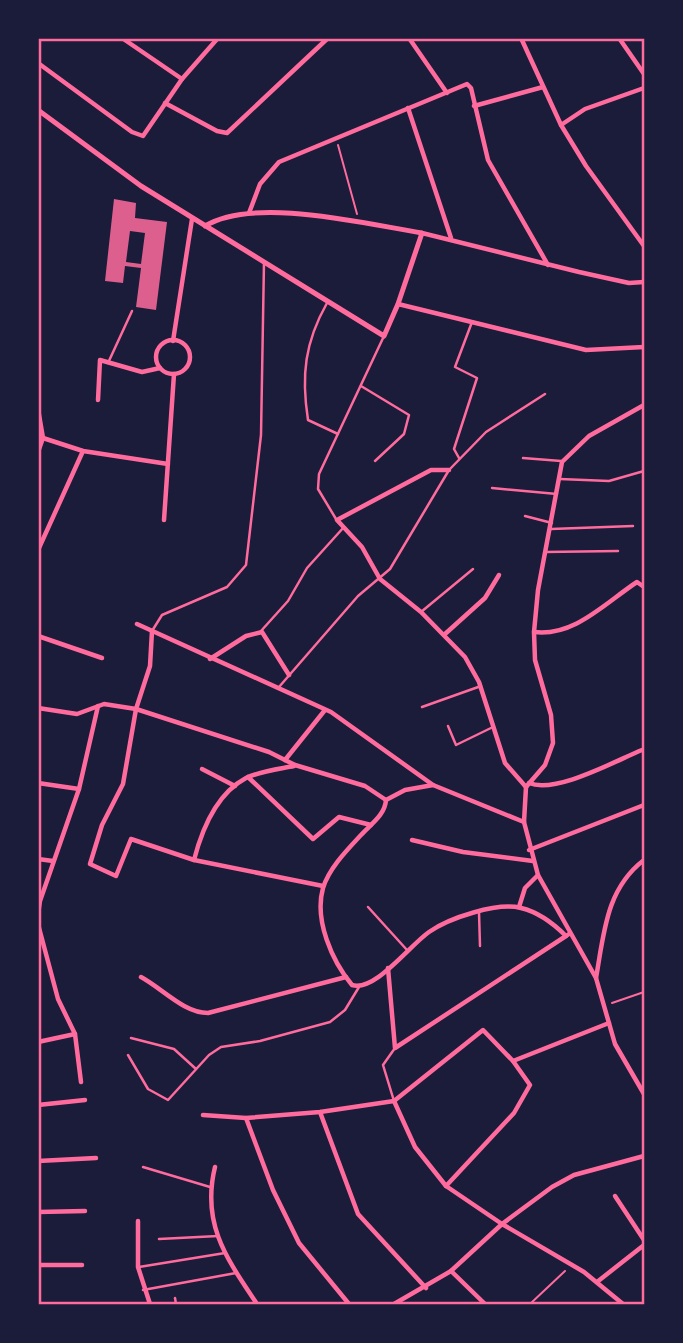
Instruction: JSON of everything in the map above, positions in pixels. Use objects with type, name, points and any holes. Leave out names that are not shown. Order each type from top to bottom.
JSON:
[{"type":"street","points":[[122,38],[182,79]]},
{"type":"street","points":[[38,63],[141,136],[146,134],[182,79],[218,38]]},
{"type":"street","points":[[165,103],[223,133],[232,129],[328,38]]},
{"type":"street","points":[[409,38],[447,93]]},
{"type":"street","points":[[522,38],[561,125],[613,205],[645,246]]},
{"type":"street","points":[[619,38],[645,74]]},
{"type":"street","points":[[249,213],[260,184],[279,162],[335,137],[470,85],[488,160],[548,264]]},
{"type":"street","points":[[474,106],[542,87]]},
{"type":"street","points":[[561,125],[585,109],[645,89]]},
{"type":"street","points":[[408,108],[451,239]]},
{"type":"street","points":[[38,110],[130,179],[384,336],[422,233]]},
{"type":"street","points":[[205,226],[223,218],[249,213],[284,213],[422,233],[629,283],[645,282]]},
{"type":"street","points":[[173,341],[192,219]]},
{"type":"street","points":[[398,304],[586,350],[645,347]]},
{"type":"street","points":[[98,400],[100,360],[142,372],[160,368],[174,374],[186,368],[190,355],[186,346],[173,341],[163,344],[157,353],[160,368]]},
{"type":"street","points":[[163,520],[174,374]]},
{"type":"street","points":[[645,405],[602,427],[562,461],[534,632],[535,660],[554,729],[550,755],[528,785],[524,822],[529,850],[538,875],[568,935],[596,978],[621,1059],[645,1094]]},
{"type":"street","points":[[38,408],[43,438],[38,452]]},
{"type":"street","points":[[43,438],[82,451],[168,464]]},
{"type":"street","points":[[39,548],[82,451]]},
{"type":"street","points":[[449,470],[431,470],[337,520],[362,547],[380,579],[445,634],[465,657],[481,686],[505,763],[528,785],[554,785],[642,750]]},
{"type":"street","points":[[445,634],[485,598],[499,575]]},
{"type":"street","points":[[534,632],[545,633],[567,628],[634,584],[639,582],[645,587]]},
{"type":"street","points":[[137,624],[326,710],[359,730],[433,785],[524,822]]},
{"type":"street","points":[[152,631],[150,666],[136,709],[123,784],[99,833],[90,864],[117,876],[131,839],[194,860],[323,886]]},
{"type":"street","points":[[210,659],[246,636],[260,632],[289,676]]},
{"type":"street","points":[[38,636],[103,658]]},
{"type":"street","points":[[38,914],[53,861],[79,789],[99,705]]},
{"type":"street","points":[[38,708],[77,714],[99,705],[136,709],[269,752],[295,765],[365,786],[386,800]]},
{"type":"street","points":[[285,760],[326,710]]},
{"type":"street","points":[[194,860],[206,822],[235,786],[248,777],[295,765]]},
{"type":"street","points":[[201,769],[235,786]]},
{"type":"street","points":[[248,777],[313,839],[339,817],[371,825]]},
{"type":"street","points":[[38,783],[79,789]]},
{"type":"street","points":[[386,800],[405,790],[433,785]]},
{"type":"street","points":[[386,800],[384,810],[339,860],[323,886],[321,904],[326,934],[352,985],[359,987],[373,981],[407,950],[447,921],[479,912],[519,907],[551,922],[568,935]]},
{"type":"street","points":[[529,850],[645,805]]},
{"type":"street","points":[[412,840],[463,852],[533,860]]},
{"type":"street","points":[[38,859],[53,861]]},
{"type":"street","points":[[596,978],[612,900],[624,878],[645,860]]},
{"type":"street","points":[[519,907],[526,888],[538,875]]},
{"type":"street","points":[[38,924],[58,999],[75,1034],[81,1082]]},
{"type":"street","points":[[388,968],[395,1048],[568,935]]},
{"type":"street","points":[[141,977],[171,994],[190,1011],[208,1013],[346,977]]},
{"type":"street","points":[[513,1061],[609,1023]]},
{"type":"street","points":[[203,1115],[246,1118],[320,1112],[394,1101],[483,1030],[513,1061],[530,1085],[514,1113],[446,1186]]},
{"type":"street","points":[[38,1042],[75,1034]]},
{"type":"street","points":[[38,1105],[85,1100]]},
{"type":"street","points":[[394,1101],[415,1147],[446,1186],[597,1282],[624,1304]]},
{"type":"street","points":[[320,1112],[358,1214],[426,1288]]},
{"type":"street","points":[[246,1118],[273,1190],[299,1243],[349,1304]]},
{"type":"street","points":[[394,1304],[426,1288],[452,1270],[502,1224],[552,1187],[574,1175],[645,1156]]},
{"type":"street","points":[[38,1161],[96,1158]]},
{"type":"street","points":[[215,1167],[210,1187],[209,1209],[225,1253],[257,1304]]},
{"type":"street","points":[[615,1196],[645,1240]]},
{"type":"street","points":[[38,1212],[85,1211]]},
{"type":"street","points":[[138,1221],[138,1267],[143,1290],[150,1304]]},
{"type":"street","points":[[597,1282],[645,1245]]},
{"type":"street","points":[[38,1265],[82,1265]]},
{"type":"street","points":[[452,1270],[485,1304]]},
{"type":"lane","points":[[152,631],[162,615],[221,591],[242,573],[250,545],[261,435],[264,262]]},
{"type":"lane","points":[[327,303],[312,329],[306,349],[303,388],[308,420],[338,434]]},
{"type":"lane","points":[[108,363],[131,311]]},
{"type":"lane","points":[[459,459],[454,449],[477,378],[455,368],[472,322]]},
{"type":"lane","points":[[337,520],[318,489],[319,474],[384,336]]},
{"type":"lane","points":[[361,386],[409,415],[404,434],[375,461]]},
{"type":"lane","points":[[279,687],[358,596],[380,579],[397,560],[449,470],[486,432],[545,394]]},
{"type":"lane","points":[[523,458],[562,461]]},
{"type":"lane","points":[[560,480],[609,481],[645,471]]},
{"type":"lane","points":[[492,488],[557,494]]},
{"type":"lane","points":[[526,516],[551,526],[633,526]]},
{"type":"lane","points":[[260,632],[288,601],[307,568],[344,527]]},
{"type":"lane","points":[[545,552],[618,551]]},
{"type":"lane","points":[[421,612],[472,569]]},
{"type":"lane","points":[[422,707],[481,686]]},
{"type":"lane","points":[[449,726],[456,745],[493,726]]},
{"type":"lane","points":[[368,907],[407,950]]},
{"type":"lane","points":[[479,912],[480,947]]},
{"type":"lane","points":[[128,1055],[148,1089],[168,1100],[196,1069],[221,1047],[260,1041],[330,1022],[345,1010],[359,987]]},
{"type":"lane","points":[[131,1038],[174,1049],[196,1069]]},
{"type":"lane","points":[[394,1101],[383,1065],[395,1048]]},
{"type":"lane","points":[[143,1167],[210,1187]]},
{"type":"lane","points":[[159,1240],[218,1237]]},
{"type":"lane","points":[[138,1267],[225,1253]]},
{"type":"lane","points":[[143,1290],[236,1273]]},
{"type":"lane","points":[[175,1298],[176,1304]]},
{"type":"lane","points":[[222,1304],[227,1304]]},
{"type":"path","points":[[335,137],[360,223]]},
{"type":"path","points":[[604,1005],[645,992]]},
{"type":"path","points":[[530,1304],[571,1265]]},
{"type":"building","points":[[114,199],[136,203],[135,218],[167,222],[156,310],[136,307],[141,268],[125,266],[123,283],[105,281]],"holes":[[[130,231],[145,233],[141,264],[126,262]]]}]
